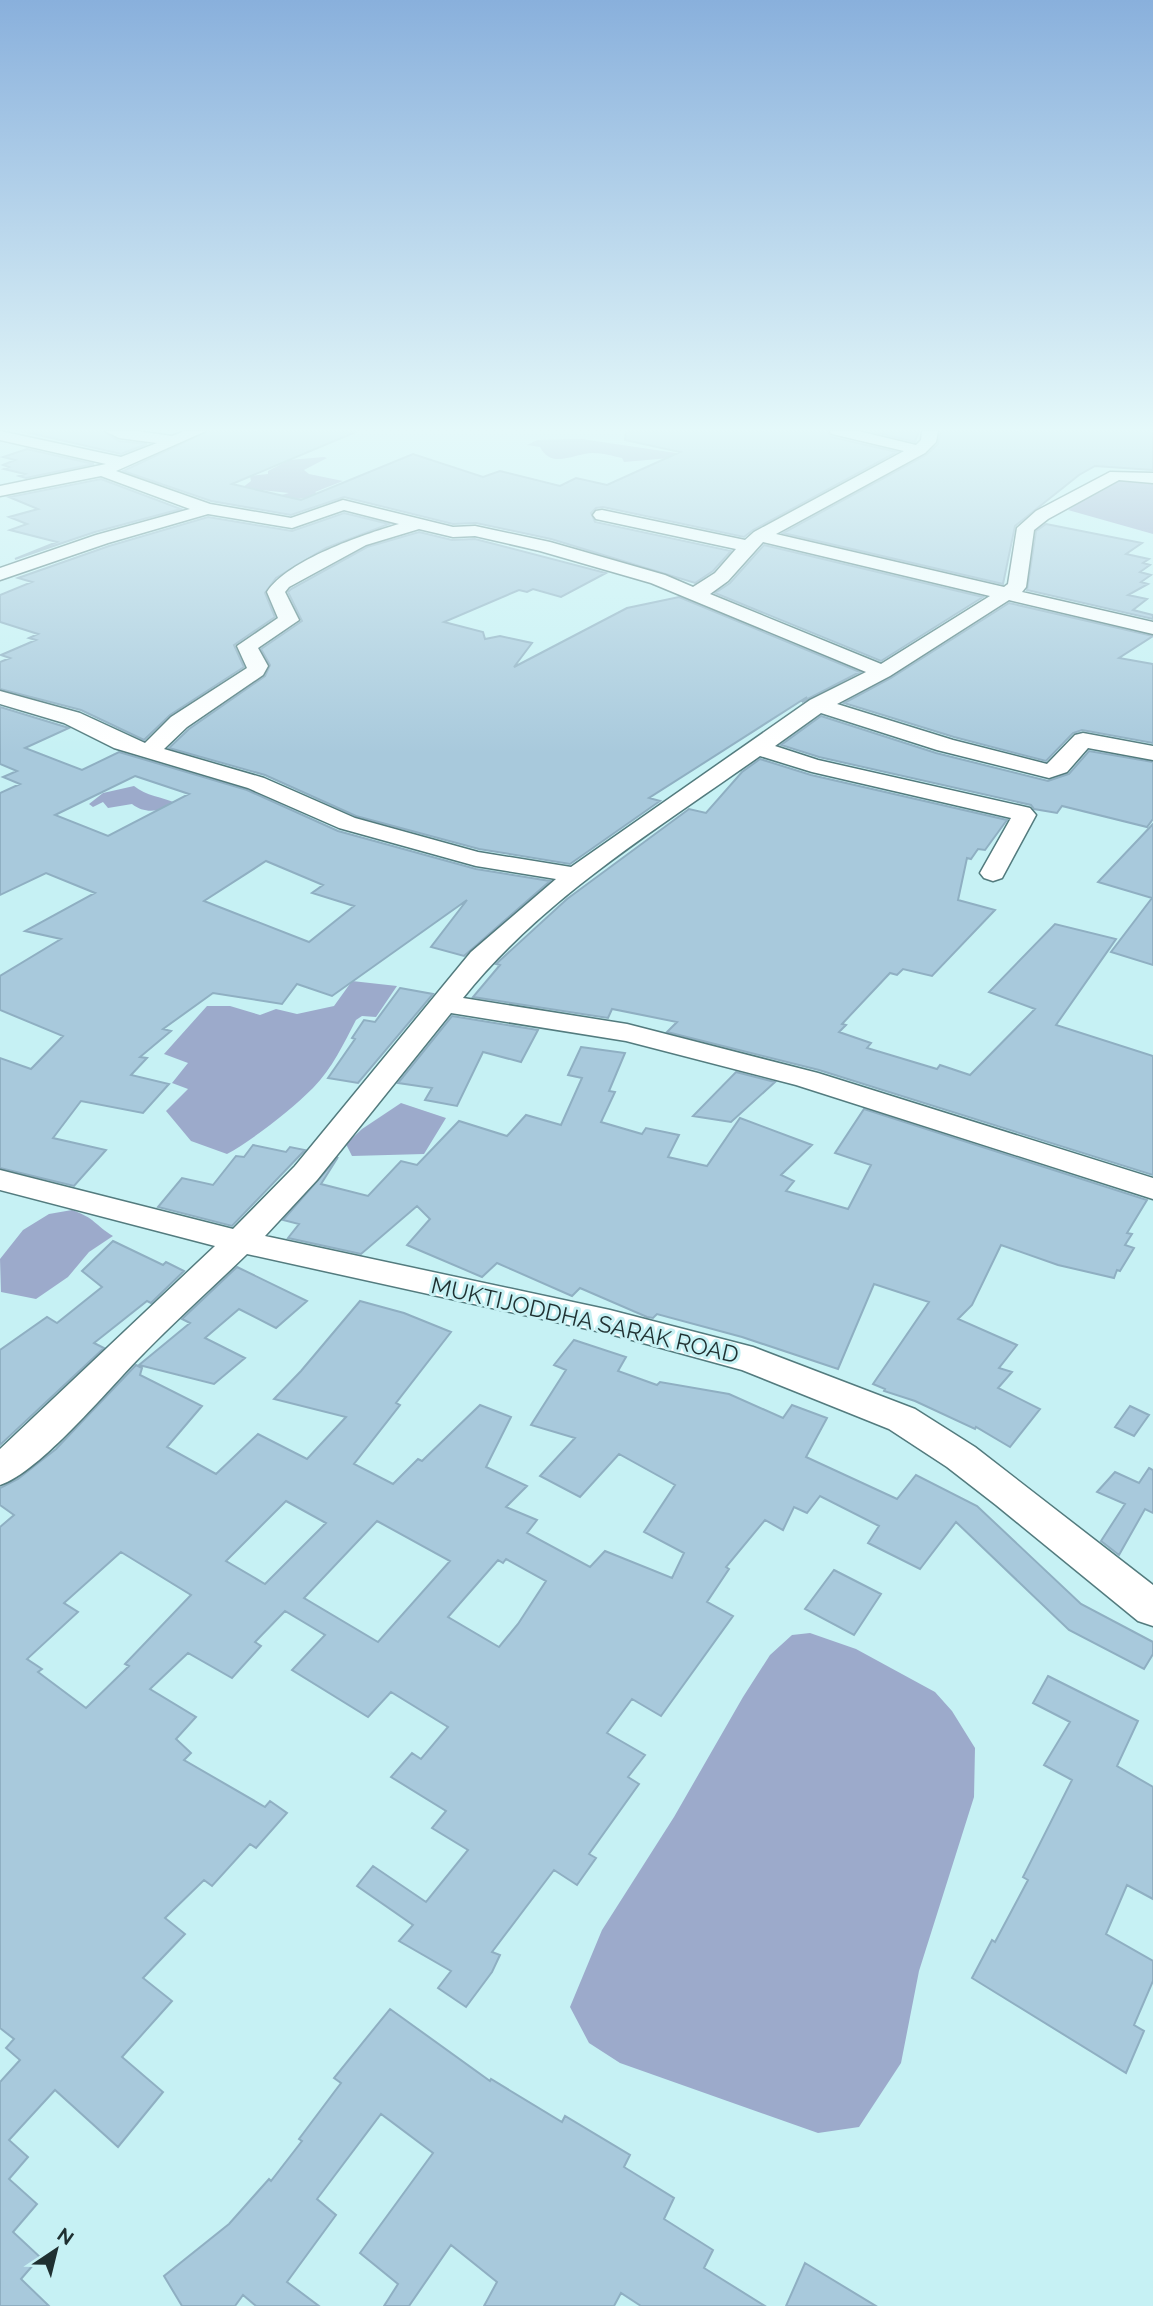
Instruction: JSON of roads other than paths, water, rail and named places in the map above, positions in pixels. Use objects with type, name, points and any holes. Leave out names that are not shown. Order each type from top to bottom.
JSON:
[{"type":"street","points":[[0,574],[103,539]]},
{"type":"street","points":[[352,539],[360,541]]},
{"type":"street","points":[[149,751],[179,722],[256,671],[257,666],[247,646],[289,620],[276,592],[282,583],[368,539]]},
{"type":"street","points":[[511,539],[622,567],[794,633],[838,656],[883,672]]},
{"type":"street","points":[[740,539],[1153,628]]},
{"type":"street","points":[[694,593],[708,590],[758,539]]},
{"type":"street","points":[[0,1470],[32,1446],[131,1344],[240,1242],[306,1173],[481,958],[576,875],[756,747],[818,705],[883,672],[1007,595],[1017,587],[1024,539]]},
{"type":"street","points":[[0,697],[72,718],[122,743],[256,783],[346,823],[476,859],[576,875]]},
{"type":"street","points":[[818,705],[945,745],[1049,771],[1059,767],[1083,740],[1153,752]]},
{"type":"street","points":[[756,747],[822,768],[1022,813],[1024,815],[993,873]]},
{"type":"street","points":[[442,1003],[627,1033],[807,1079],[1153,1189]]},
{"type":"street","name":"MUKTIJODDHA SARAK ROAD","points":[[0,1180],[240,1242],[636,1329],[752,1360],[902,1419],[961,1457],[1010,1494],[1153,1609]]},
{"type":"water","points":[[134,786],[176,803],[154,811],[143,810],[132,804],[108,808],[103,802],[93,807],[89,804],[103,793]]},
{"type":"water","points":[[352,981],[397,986],[376,1017],[362,1016],[356,1020],[332,1064],[313,1088],[272,1124],[227,1154],[191,1141],[166,1111],[188,1089],[172,1083],[188,1063],[164,1054],[207,1006],[230,1006],[260,1015],[276,1009],[297,1014],[334,1006]]},
{"type":"water","points":[[401,1103],[446,1118],[424,1154],[352,1156],[346,1144],[362,1129]]},
{"type":"water","points":[[72,1210],[113,1236],[89,1252],[68,1277],[36,1299],[1,1292],[0,1259],[23,1230],[49,1214]]},
{"type":"water","points":[[810,1633],[856,1649],[935,1692],[952,1711],[975,1748],[974,1797],[919,1971],[901,2063],[859,2127],[818,2133],[620,2063],[589,2043],[570,2007],[602,1930],[674,1817],[743,1697],[770,1655],[792,1635]]}]
